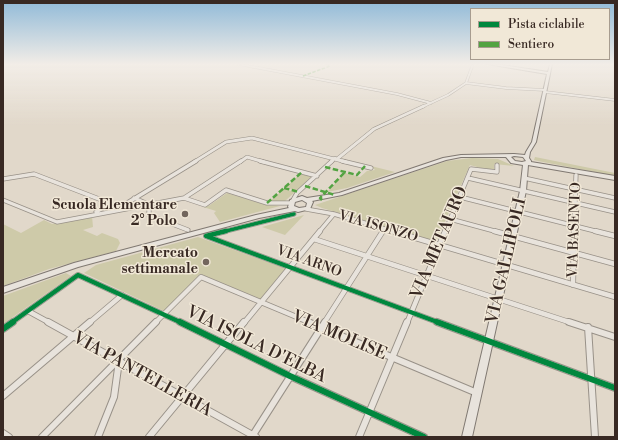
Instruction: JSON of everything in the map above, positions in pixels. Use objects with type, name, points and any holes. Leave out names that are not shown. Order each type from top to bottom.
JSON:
[{"type":"main road","name":"VIA GALLIPOLI","points":[[467,437],[523,191],[527,152],[534,142],[546,85]]},
{"type":"main road","points":[[512,158],[534,142]]},
{"type":"main road","points":[[3,290],[59,270],[258,216],[294,211],[307,203],[340,194],[439,160],[479,155],[512,158],[615,178]]},
{"type":"main road","name":"VIA GALLIPOLI","points":[[512,158],[521,170],[524,178]]},
{"type":"main road","points":[[512,158],[527,161]]},
{"type":"main road","points":[[258,216],[291,202],[307,203]]},
{"type":"main road","points":[[291,202],[294,211]]},
{"type":"street","points":[[347,85],[397,94],[431,103]]},
{"type":"street","points":[[184,198],[205,205],[226,190],[267,203],[291,202],[300,191],[336,158],[374,129],[453,93],[464,85]]},
{"type":"street","points":[[478,85],[615,100]]},
{"type":"street","points":[[119,208],[226,142],[252,138],[371,168]]},
{"type":"street","points":[[3,200],[57,222],[119,208],[184,198],[247,157],[317,176]]},
{"type":"street","name":"VIA METAURO","points":[[359,437],[426,275],[472,169],[497,172],[497,165]]},
{"type":"street","points":[[3,179],[34,174],[111,203],[119,208]]},
{"type":"street","name":"VIA BASENTO","points":[[573,285],[575,226],[574,202],[576,175]]},
{"type":"street","points":[[468,178],[615,212]]},
{"type":"street","points":[[524,178],[615,198]]},
{"type":"street","points":[[300,191],[299,194],[307,203]]},
{"type":"street","points":[[460,197],[615,236]]},
{"type":"street","points":[[134,198],[149,204]]},
{"type":"street","points":[[93,214],[111,203]]},
{"type":"street","name":"VIA ISONZO","points":[[307,203],[319,210],[615,297]]},
{"type":"street","points":[[149,204],[149,215],[188,230]]},
{"type":"street","name":"VIA ARNO","points":[[294,211],[206,236],[615,388]]},
{"type":"street","points":[[151,436],[334,214]]},
{"type":"street","points":[[450,219],[615,264]]},
{"type":"street","points":[[255,436],[290,376],[384,229]]},
{"type":"street","points":[[314,238],[615,337]]},
{"type":"street","name":"VIA ISOLA D'ELBA","points":[[28,311],[78,275],[227,344],[290,376],[424,437]]},
{"type":"street","name":"VIA MOLISE","points":[[164,314],[201,277],[477,393]]},
{"type":"street","points":[[3,396],[122,295]]},
{"type":"street","points":[[3,329],[28,311]]},
{"type":"street","name":"VIA PANTELLERIA","points":[[28,311],[255,436]]},
{"type":"street","points":[[42,437],[164,314]]},
{"type":"street","points":[[588,328],[595,437]]},
{"type":"street","points":[[98,437],[114,397],[118,378],[119,361]]},
{"type":"street","points":[[3,433],[9,437]]},
{"type":"shaded area","points":[[535,157],[615,173],[615,176],[538,161],[534,160]]},
{"type":"shaded area","points":[[472,158],[498,159],[514,166],[494,164],[494,169],[491,171],[470,165],[436,242],[315,205],[447,161]]},
{"type":"shaded area","points":[[371,166],[395,172],[347,188],[327,192],[345,173],[360,177],[367,171],[375,170]]},
{"type":"shaded area","points":[[302,174],[311,177],[296,191],[286,187],[299,175],[304,175]]},
{"type":"shaded area","points":[[284,189],[295,192],[285,201],[270,201]]},
{"type":"shaded area","points":[[227,193],[266,205],[280,206],[220,222],[214,213],[216,211],[203,207],[210,205]]},
{"type":"shaded area","points":[[304,215],[285,235],[262,227]]},
{"type":"shaded area","points":[[92,216],[93,227],[83,230],[97,236],[102,233],[118,239],[120,243],[116,251],[49,269],[3,286],[3,224],[21,233],[44,220],[52,224]]},
{"type":"shaded area","points":[[198,237],[287,269],[261,300],[200,274],[164,311],[84,273],[96,265]]},
{"type":"shaded area","points":[[66,273],[71,276],[3,324],[3,296]]},
{"type":"marked path","points":[[325,167],[357,175],[365,166]]},
{"type":"marked path","points":[[267,203],[302,172]]},
{"type":"marked path","points":[[322,200],[320,198],[345,172]]},
{"type":"marked path","points":[[305,186],[335,195]]},
{"type":"marked path","points":[[284,188],[299,192]]},
{"type":"cycle path","points":[[294,214],[206,236],[615,388]]},
{"type":"cycle path","points":[[3,329],[78,275],[227,344],[290,376],[424,437]]},
{"type":"place","name":"Scuola Elementare 2° Polo","points":[[185,214]]},
{"type":"place","name":"Mercato settimanale","points":[[206,262]]}]
